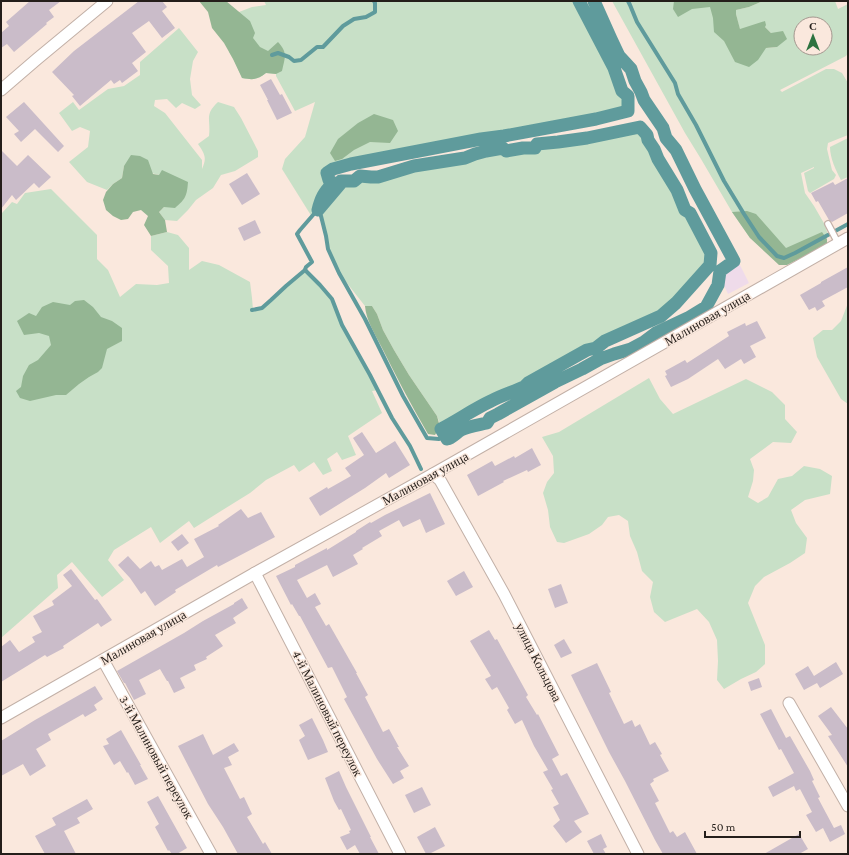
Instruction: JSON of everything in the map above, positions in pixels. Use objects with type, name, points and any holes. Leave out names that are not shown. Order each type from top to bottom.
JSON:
[{"type":"street","points":[[1,90],[107,1]]},
{"type":"street","name":"Малиновая улица","points":[[1,718],[255,572],[434,474],[843,240]]},
{"type":"street","name":"улица Кольцова","points":[[434,474],[440,480],[504,594],[638,854]]},
{"type":"street","name":"4-й Малиновый переулок","points":[[255,572],[400,854]]},
{"type":"street","name":"3-й Малиновый переулок","points":[[103,660],[211,854]]},
{"type":"street","points":[[789,703],[848,806]]},
{"type":"lane","points":[[828,224],[843,240]]},
{"type":"shaded area","points":[[738,261],[749,283],[728,294],[721,279],[722,271]]},
{"type":"green space","points":[[199,1],[226,1],[250,21],[255,33],[253,38],[260,47],[268,51],[278,42],[285,55],[282,71],[276,74],[266,73],[255,79],[242,78],[224,43],[212,28],[208,12]]},
{"type":"green space","points":[[264,1],[579,1],[614,68],[622,91],[628,96],[628,111],[596,119],[481,139],[351,164],[333,169],[327,173],[329,180],[333,183],[321,198],[318,210],[312,217],[282,169],[285,159],[305,137],[315,102],[295,111],[276,74],[266,73],[255,79],[242,78],[229,52],[234,25],[239,12],[252,7],[266,5]]},
{"type":"green space","points":[[612,1],[726,1],[732,28],[766,48],[777,47],[771,33],[765,27],[740,30],[736,10],[749,7],[763,1],[835,1],[838,9],[848,4],[848,53],[846,56],[780,90],[782,92],[826,69],[834,69],[842,73],[848,83],[848,135],[828,143],[827,149],[832,170],[836,175],[834,179],[810,193],[808,191],[804,173],[814,167],[801,173],[805,193],[825,225],[828,235],[795,253],[750,238],[732,212]]},
{"type":"green space","points":[[674,1],[763,1],[749,7],[736,10],[740,29],[765,21],[765,27],[771,33],[783,31],[787,39],[777,47],[766,48],[758,60],[749,67],[735,62],[724,41],[714,32],[713,18],[710,7],[692,9],[678,17],[673,9]]},
{"type":"green space","points":[[179,28],[198,52],[193,61],[190,79],[192,95],[201,105],[195,109],[182,103],[176,108],[167,99],[155,100],[154,106],[165,113],[202,160],[202,169],[204,156],[198,144],[209,136],[209,118],[211,110],[218,102],[234,107],[258,151],[258,157],[235,171],[221,175],[213,188],[196,200],[177,221],[165,220],[159,212],[164,207],[159,175],[124,166],[122,178],[107,190],[87,182],[69,162],[88,147],[90,131],[80,127],[72,131],[59,113],[73,102],[79,110],[108,89],[124,86],[140,75],[140,62]]},
{"type":"green space","points":[[374,114],[393,120],[398,131],[390,143],[370,142],[354,150],[342,159],[335,161],[330,153],[338,139],[358,123]]},
{"type":"green space","points":[[640,127],[647,135],[658,159],[677,190],[685,210],[690,213],[711,253],[710,265],[676,303],[661,316],[605,341],[596,348],[587,350],[528,383],[524,387],[485,404],[441,429],[437,416],[394,350],[372,306],[365,306],[339,273],[328,249],[322,222],[323,215],[320,207],[341,181],[354,181],[360,176],[378,177],[414,166],[465,158],[486,151],[503,148],[506,151],[523,148],[535,148],[537,144],[587,138]]},
{"type":"green space","points":[[848,138],[848,177],[841,180],[832,160],[830,147]]},
{"type":"green space","points":[[131,155],[140,156],[148,160],[153,174],[159,175],[162,170],[188,182],[186,194],[182,202],[175,208],[164,207],[159,212],[165,220],[167,232],[151,236],[144,225],[148,216],[141,210],[133,212],[128,219],[121,220],[106,210],[103,200],[106,192],[113,184],[122,178],[124,166]]},
{"type":"green space","points":[[51,189],[97,235],[97,259],[108,270],[120,297],[136,284],[157,285],[169,283],[168,266],[151,250],[151,236],[167,232],[178,235],[189,248],[189,270],[202,261],[219,265],[250,282],[253,310],[262,308],[305,270],[332,299],[342,325],[378,390],[372,391],[382,413],[348,436],[356,455],[342,460],[337,452],[327,459],[332,471],[323,475],[314,462],[299,472],[294,465],[266,480],[250,493],[194,528],[189,521],[160,543],[151,527],[114,550],[108,560],[124,580],[102,597],[72,562],[57,575],[58,588],[1,638],[1,212],[2,213],[12,202],[17,204],[25,193]]},
{"type":"green space","points":[[747,211],[756,214],[786,248],[822,232],[827,239],[827,245],[787,265],[779,265],[750,238],[732,212]]},
{"type":"green space","points":[[84,300],[93,307],[101,317],[112,321],[122,328],[122,341],[107,349],[102,368],[98,372],[79,384],[66,395],[56,395],[30,401],[20,398],[16,391],[21,387],[23,376],[29,365],[38,360],[51,345],[49,336],[39,333],[24,335],[17,321],[29,313],[36,316],[42,307],[53,302],[70,305],[75,301]]},
{"type":"green space","points":[[848,303],[848,404],[841,399],[817,357],[813,338],[823,330],[832,330],[841,321]]},
{"type":"green space","points":[[365,306],[372,306],[394,350],[437,416],[440,427],[435,435],[428,434],[410,401],[371,327]]},
{"type":"green space","points":[[649,378],[660,399],[673,414],[746,379],[772,392],[785,405],[785,419],[797,432],[791,443],[773,442],[750,459],[754,470],[753,481],[748,497],[758,503],[768,497],[778,479],[792,476],[804,466],[820,469],[832,476],[830,494],[805,500],[791,510],[796,523],[807,538],[805,553],[764,577],[755,586],[748,603],[765,645],[765,664],[756,672],[724,689],[717,680],[717,640],[709,622],[697,609],[665,622],[654,612],[650,597],[653,582],[642,571],[637,552],[630,536],[628,521],[619,515],[608,517],[602,525],[589,534],[564,543],[557,542],[550,527],[548,510],[543,493],[547,482],[554,473],[553,456],[542,437],[559,432]]},
{"type":"building","points":[[30,1],[61,1],[49,10],[54,17],[14,52],[7,44],[1,48],[1,33],[9,26],[6,22]]},
{"type":"building","points":[[139,1],[162,1],[167,7],[162,11],[175,28],[162,38],[149,21],[132,33],[146,52],[132,63],[138,71],[122,83],[120,80],[114,84],[111,80],[80,106],[72,96],[74,95],[52,72],[74,51]]},
{"type":"building","points":[[271,79],[280,95],[282,94],[292,113],[277,120],[260,85]]},
{"type":"building","points":[[24,102],[64,146],[58,152],[35,129],[21,142],[14,134],[19,131],[6,117]]},
{"type":"building","points":[[1,150],[17,166],[28,155],[51,177],[39,188],[34,183],[16,200],[12,195],[1,209]]},
{"type":"building","points":[[247,173],[260,194],[242,205],[229,184]]},
{"type":"building","points":[[848,178],[848,213],[832,222],[829,220],[818,201],[816,202],[811,193],[833,182],[835,185]]},
{"type":"building","points":[[255,220],[261,233],[244,241],[238,228]]},
{"type":"building","points":[[848,267],[848,287],[822,301],[825,306],[817,311],[815,307],[809,310],[800,295]]},
{"type":"building","points":[[757,321],[766,338],[750,346],[756,357],[744,364],[741,359],[725,369],[718,359],[688,379],[671,387],[665,376],[667,375],[665,371],[685,360],[687,363],[729,336],[727,332],[745,323],[746,326]]},
{"type":"building","points":[[362,432],[376,453],[395,441],[410,465],[389,478],[386,473],[320,516],[309,498],[327,487],[328,489],[351,476],[345,468],[364,455],[353,438]]},
{"type":"building","points":[[532,448],[541,465],[528,472],[527,470],[503,481],[504,482],[478,496],[467,475],[492,461],[495,466],[514,456],[515,458]]},
{"type":"building","points":[[430,493],[445,524],[426,533],[420,519],[403,527],[399,520],[379,531],[382,536],[353,555],[358,564],[333,577],[327,565],[297,580],[307,598],[315,593],[321,604],[315,607],[326,626],[329,624],[357,673],[368,695],[365,697],[383,732],[389,729],[399,747],[397,747],[409,766],[400,771],[404,778],[393,784],[377,759],[344,699],[347,697],[332,667],[328,668],[300,616],[292,604],[291,605],[276,576],[295,567],[295,565],[327,548],[327,550],[370,522],[371,523]]},
{"type":"building","points":[[241,509],[248,518],[261,512],[275,537],[218,567],[217,565],[175,590],[176,592],[155,606],[145,591],[141,594],[130,578],[118,565],[128,556],[140,569],[151,561],[155,567],[159,565],[162,570],[182,559],[187,567],[204,557],[194,539],[219,526],[218,525]]},
{"type":"building","points":[[182,534],[189,543],[178,551],[171,542]]},
{"type":"building","points":[[71,569],[95,600],[97,599],[112,620],[101,627],[98,623],[63,646],[64,648],[47,657],[45,655],[1,682],[1,647],[10,640],[19,652],[35,642],[32,637],[42,632],[33,616],[54,605],[52,601],[72,586],[63,575]]},
{"type":"building","points":[[464,571],[473,587],[456,596],[447,581]]},
{"type":"building","points":[[561,584],[568,603],[555,608],[548,589]]},
{"type":"building","points":[[242,598],[248,608],[233,618],[236,623],[215,635],[223,646],[206,657],[207,659],[194,665],[196,670],[180,678],[185,688],[174,693],[160,669],[139,680],[146,694],[134,700],[117,671]]},
{"type":"building","points":[[489,630],[495,640],[497,639],[528,695],[526,697],[537,715],[538,714],[559,755],[552,759],[561,776],[567,773],[589,814],[574,821],[582,832],[566,843],[553,826],[560,820],[553,807],[559,804],[551,790],[553,789],[543,772],[548,770],[534,746],[522,720],[515,724],[507,710],[509,708],[497,687],[492,690],[485,679],[491,676],[470,641]]},
{"type":"building","points":[[564,639],[572,653],[561,658],[554,645]]},
{"type":"building","points":[[836,662],[843,674],[820,688],[817,683],[804,690],[795,674],[808,666],[814,676]]},
{"type":"building","points":[[597,663],[624,724],[632,720],[635,727],[640,724],[650,745],[655,742],[662,754],[660,755],[669,771],[653,779],[654,781],[650,784],[659,801],[655,803],[670,833],[673,831],[677,837],[685,832],[697,854],[663,854],[655,840],[571,675]]},
{"type":"building","points":[[759,678],[762,687],[751,691],[748,682]]},
{"type":"building","points":[[95,686],[103,699],[94,705],[97,710],[85,717],[83,714],[48,734],[51,740],[36,749],[46,766],[30,776],[23,764],[1,776],[1,741]]},
{"type":"building","points":[[831,707],[848,729],[848,767],[828,736],[832,735],[818,716]]},
{"type":"building","points":[[771,709],[786,738],[790,736],[810,771],[814,780],[812,781],[820,797],[818,798],[834,828],[841,825],[845,834],[830,842],[823,828],[816,832],[806,815],[812,812],[800,789],[796,791],[794,786],[773,797],[768,787],[794,773],[781,749],[779,750],[760,714]]},
{"type":"building","points":[[312,718],[328,752],[308,760],[299,740],[305,736],[299,725]]},
{"type":"building","points":[[121,730],[148,779],[135,785],[120,761],[114,765],[103,746],[109,744],[106,739]]},
{"type":"building","points":[[203,734],[213,755],[234,743],[239,751],[228,757],[232,765],[224,768],[240,799],[244,797],[252,814],[247,817],[263,844],[265,842],[272,854],[238,854],[208,804],[178,746]]},
{"type":"building","points":[[339,771],[379,854],[360,854],[355,845],[347,850],[340,837],[350,833],[349,831],[351,830],[341,809],[339,810],[334,801],[325,778]]},
{"type":"building","points":[[422,787],[431,805],[414,813],[405,795]]},
{"type":"building","points":[[158,796],[187,848],[177,854],[172,854],[169,850],[168,851],[155,827],[159,824],[147,802]]},
{"type":"building","points":[[87,799],[93,809],[77,818],[80,823],[64,831],[76,854],[45,854],[35,836],[56,825],[52,818]]},
{"type":"building","points":[[435,827],[445,846],[426,854],[417,837]]},
{"type":"building","points":[[601,834],[607,847],[603,849],[606,854],[594,854],[587,841]]},
{"type":"building","points":[[799,834],[808,849],[799,854],[764,854]]},
{"type":"waterway","points":[[272,55],[278,53],[289,57],[294,61],[301,60],[317,47],[323,47],[343,26],[354,19],[366,17],[375,12],[374,1]]},
{"type":"waterway","points":[[579,1],[614,68],[622,91],[628,96],[628,111],[596,119],[481,139],[351,164],[333,169],[327,173],[329,180],[333,183],[323,195],[318,210],[341,181],[354,181],[360,176],[378,177],[414,166],[465,158],[486,151],[503,148],[506,151],[523,148],[535,148],[537,144],[587,138],[640,127],[647,135],[658,159],[677,190],[685,210],[690,213],[711,253],[710,265],[676,303],[661,316],[605,341],[596,348],[587,350],[528,383],[524,387],[495,399],[472,411],[441,429],[447,439],[451,438],[459,431],[487,423],[490,418],[555,382],[600,359],[631,349],[656,333],[688,318],[706,307],[718,285],[720,271],[734,261],[695,189],[676,150],[666,138],[663,128],[644,100],[631,69],[619,56],[594,1]]},
{"type":"waterway","points":[[628,1],[637,22],[675,83],[678,94],[696,125],[724,181],[759,237],[777,256],[784,258],[848,224]]},
{"type":"waterway","points":[[305,270],[306,267],[312,262],[297,234],[341,181]]},
{"type":"waterway","points":[[319,208],[328,249],[339,273],[365,319],[403,396],[427,438],[439,439],[450,434]]},
{"type":"waterway","points":[[252,310],[262,308],[305,270],[332,299],[342,325],[392,418],[410,446],[421,469]]}]
